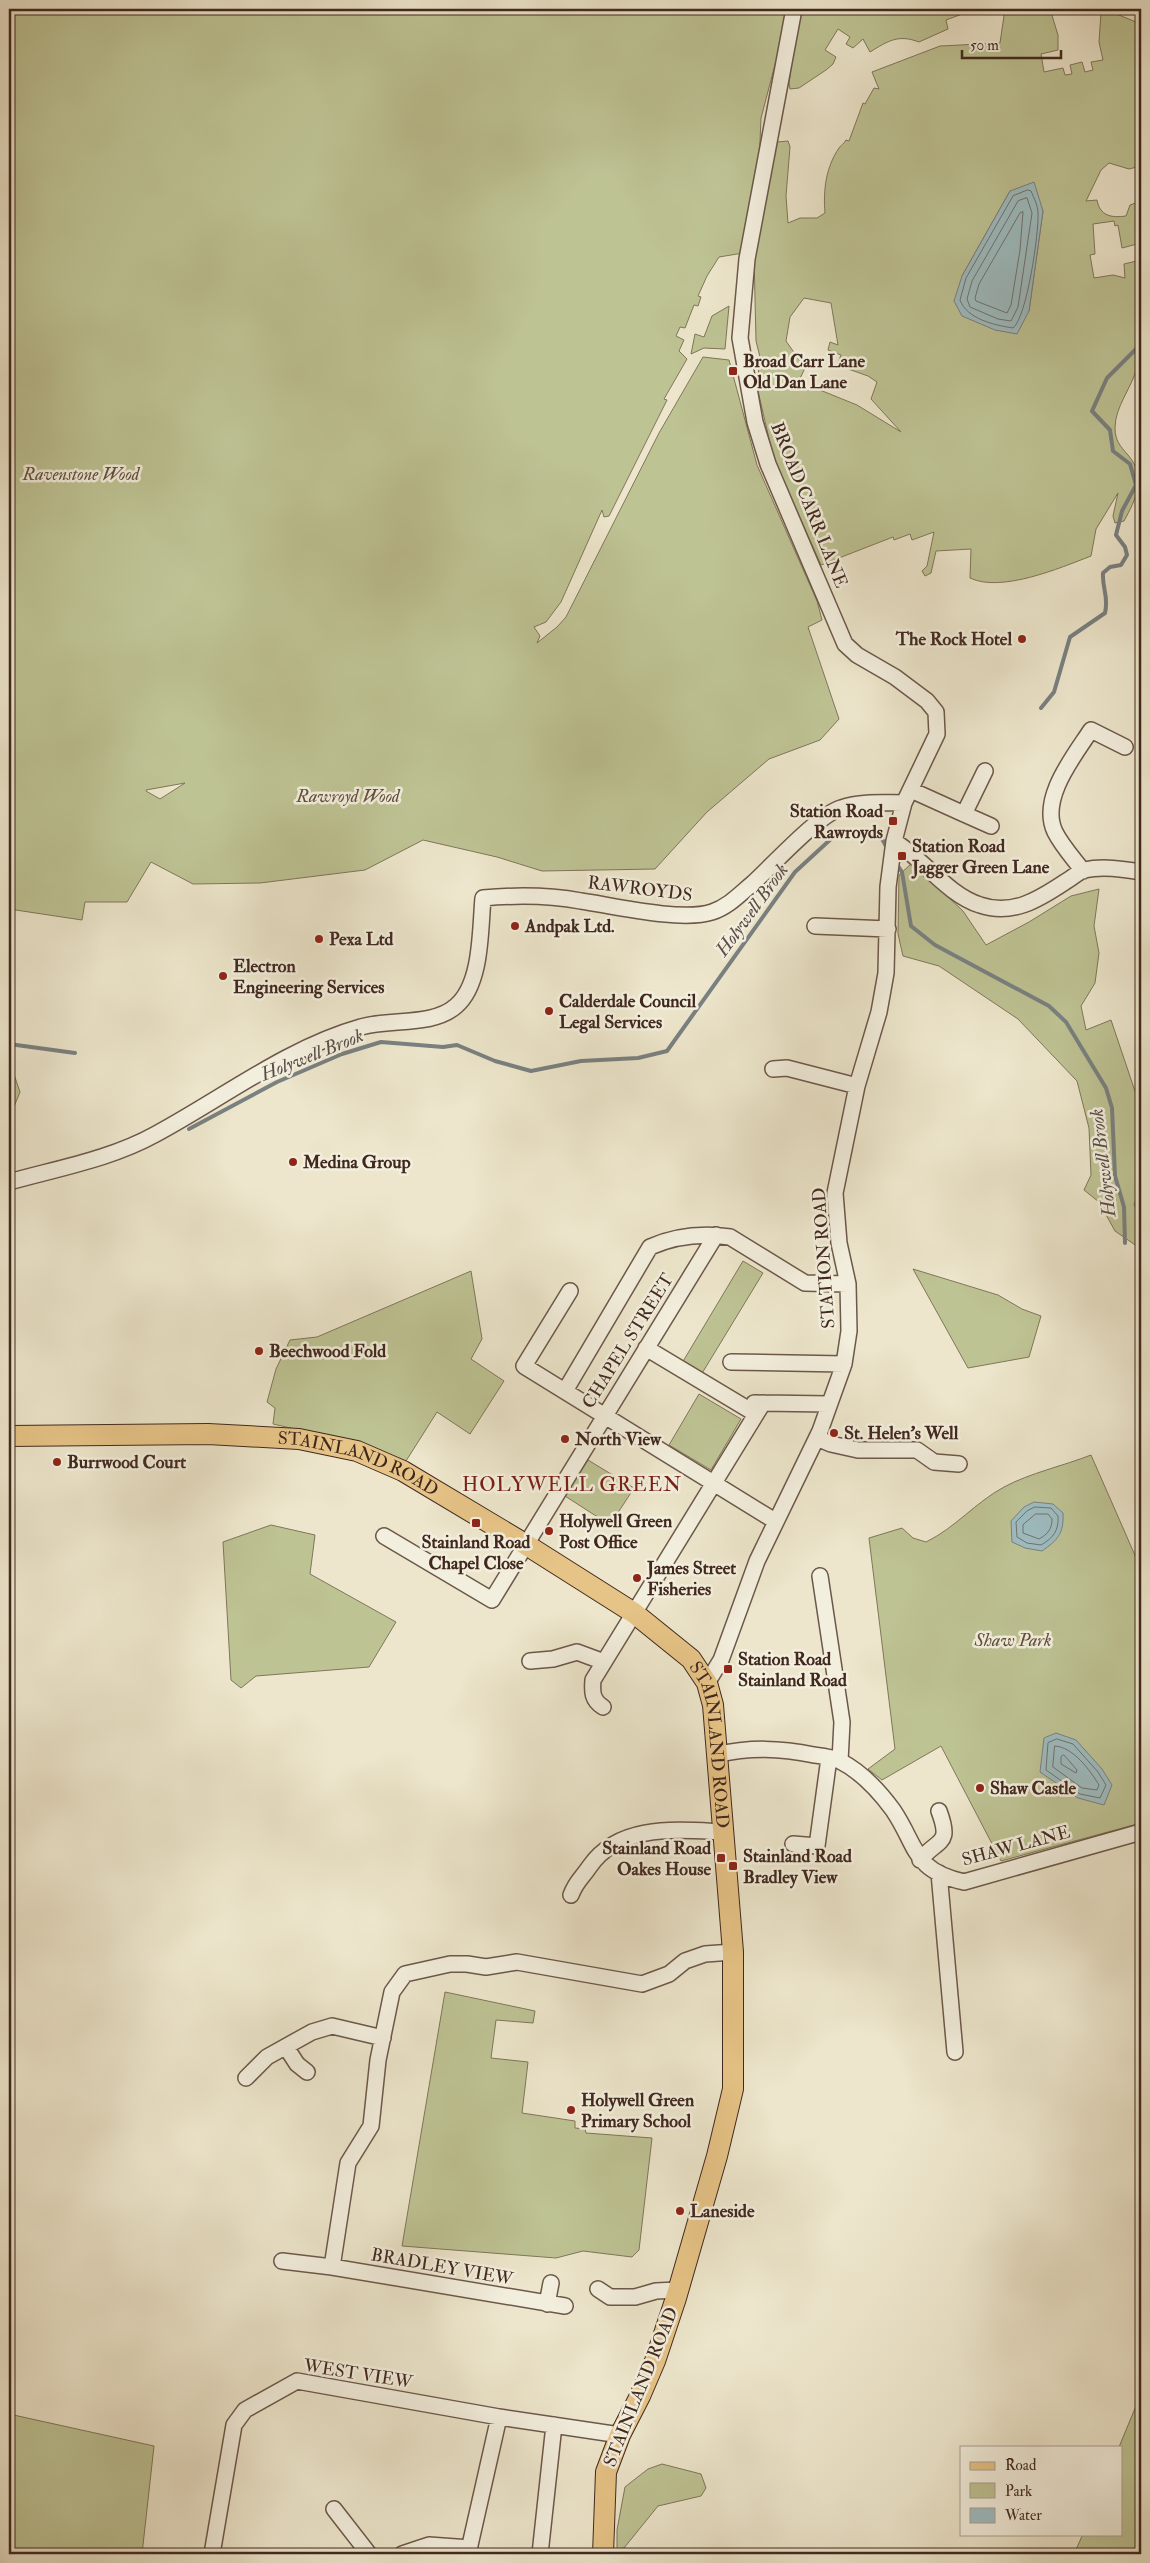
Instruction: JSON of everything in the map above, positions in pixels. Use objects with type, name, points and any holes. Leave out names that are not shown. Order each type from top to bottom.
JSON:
[{"type":"main road","name":"STAINLAND ROAD","points":[[9,1436],[208,1434],[299,1439],[357,1451],[403,1471],[525,1544],[634,1613],[691,1659],[707,1683],[713,1705],[716,1755],[725,1832],[733,1952],[733,2089],[717,2156],[655,2360],[640,2396],[620,2435],[606,2472],[603,2554]]},
{"type":"street","name":"BROAD CARR LANE","points":[[794,9],[747,259],[740,338],[755,422],[768,464],[835,617],[841,636],[853,652],[920,695],[936,712],[938,726],[935,742],[908,796],[894,843],[890,868]]},
{"type":"street","points":[[1083,871],[1055,832],[1052,812],[1055,792],[1062,774],[1091,730],[1125,747]]},
{"type":"street","points":[[964,814],[985,771]]},
{"type":"street","points":[[908,796],[964,814],[991,826]]},
{"type":"street","name":"RAWROYDS","points":[[9,1182],[113,1154],[155,1135],[310,1046],[362,1026],[431,1017],[455,1007],[471,987],[475,973],[484,898],[520,894],[579,900],[642,911],[695,915],[712,912],[726,906],[794,844],[838,808],[861,802],[908,796]]},
{"type":"street","points":[[894,843],[911,852],[964,898],[980,905],[994,908],[1017,908],[1036,900],[1083,871],[1114,868],[1141,872]]},
{"type":"street","name":"STATION ROAD","points":[[707,1683],[721,1660],[757,1561],[817,1438],[844,1364],[849,1331],[848,1284],[839,1243],[835,1193],[841,1156],[857,1086],[879,1012],[886,972],[890,868]]},
{"type":"street","points":[[815,926],[888,929]]},
{"type":"street","points":[[773,1069],[787,1068],[857,1086]]},
{"type":"street","points":[[565,1391],[650,1248],[671,1238],[723,1236],[805,1283],[848,1284]]},
{"type":"street","name":"CHAPEL STREET","points":[[384,1536],[492,1600],[646,1348],[723,1236]]},
{"type":"street","points":[[570,1290],[524,1366],[775,1521]]},
{"type":"street","points":[[646,1348],[737,1403],[759,1409],[829,1404]]},
{"type":"street","points":[[730,1362],[844,1364]]},
{"type":"street","points":[[603,1707],[596,1703],[592,1693],[593,1680],[759,1409]]},
{"type":"street","points":[[817,1438],[831,1444],[858,1450],[916,1450],[934,1462],[959,1464]]},
{"type":"street","points":[[793,1844],[817,1846],[842,1722],[820,1576]]},
{"type":"street","points":[[530,1661],[553,1659],[568,1653],[578,1652],[604,1662]]},
{"type":"street","name":"SHAW LANE","points":[[716,1755],[740,1749],[781,1748],[835,1759],[869,1781],[893,1811],[920,1860],[939,1873],[964,1882],[1141,1832]]},
{"type":"street","points":[[920,1860],[927,1852],[941,1844],[946,1828],[940,1811]]},
{"type":"street","points":[[571,1895],[577,1880],[594,1859],[617,1842],[656,1830],[725,1832]]},
{"type":"street","points":[[939,1873],[954,2052]]},
{"type":"street","points":[[332,2267],[348,2163],[371,2126],[378,2060],[392,1992],[405,1974],[450,1964],[467,1964],[486,1968],[516,1962],[642,1984],[669,1974],[685,1961],[733,1952]]},
{"type":"street","points":[[246,2078],[266,2057],[312,2032],[332,2026],[383,2038]]},
{"type":"street","points":[[286,2047],[297,2064],[307,2072]]},
{"type":"street","name":"BRADLEY VIEW","points":[[282,2261],[332,2267],[565,2306]]},
{"type":"street","points":[[547,2304],[551,2283]]},
{"type":"street","points":[[598,2289],[610,2297],[635,2297],[656,2291],[677,2290]]},
{"type":"street","name":"WEST VIEW","points":[[212,2554],[234,2425],[245,2410],[296,2381],[499,2417],[620,2435]]},
{"type":"street","points":[[402,2554],[429,2544],[469,2551],[499,2417]]},
{"type":"street","points":[[540,2554],[554,2425]]},
{"type":"street","points":[[334,2509],[369,2554]]},
{"type":"green space","points":[[9,9],[786,9],[782,38],[761,118],[759,165],[743,253],[719,257],[707,276],[698,296],[701,297],[698,306],[694,305],[685,328],[680,327],[676,336],[684,340],[679,351],[687,359],[664,399],[667,400],[609,516],[604,517],[602,510],[561,602],[546,622],[534,627],[540,636],[537,643],[566,617],[659,433],[703,357],[729,360],[757,465],[817,601],[822,620],[808,627],[839,719],[820,740],[769,759],[707,812],[655,869],[542,871],[497,857],[423,840],[365,870],[260,883],[193,884],[151,862],[127,902],[85,902],[82,920],[9,909],[9,856],[12,851],[9,850]],"holes":[[[185,783],[160,799],[146,790]]]},
{"type":"green space","points":[[799,9],[976,9],[946,20],[948,29],[919,42],[905,39],[893,40],[870,52],[863,39],[853,48],[846,44],[850,37],[838,29],[825,50],[836,57],[833,64],[799,88],[790,89],[789,83]]},
{"type":"green space","points":[[1005,9],[1050,9],[1058,35],[1058,50],[1041,54],[1044,72],[1063,68],[1065,75],[1072,74],[1070,65],[1082,62],[1085,72],[1093,70],[1091,62],[1103,60],[1099,42],[1101,13],[1109,11],[1141,24],[1141,166],[1129,169],[1109,163],[1101,170],[1086,201],[1097,200],[1104,213],[1116,217],[1126,216],[1130,205],[1141,201],[1141,243],[1122,248],[1118,225],[1115,226],[1114,221],[1093,224],[1095,254],[1090,255],[1094,278],[1113,275],[1125,278],[1124,264],[1141,260],[1143,328],[1140,354],[1135,375],[1118,412],[1115,428],[1118,443],[1134,463],[1137,472],[1138,488],[1136,496],[1124,521],[1115,523],[1113,516],[1118,493],[1096,529],[1091,556],[1047,572],[1014,581],[983,582],[970,578],[971,549],[936,551],[931,573],[925,576],[922,571],[927,566],[934,532],[912,540],[910,534],[894,540],[893,537],[821,565],[774,460],[755,378],[762,379],[758,377],[760,357],[756,341],[754,256],[777,142],[788,141],[790,147],[786,196],[788,223],[800,218],[817,218],[825,213],[826,179],[831,163],[839,148],[846,140],[849,141],[863,103],[865,104],[874,88],[879,89],[872,72],[940,46],[1000,43]],"holes":[[[1010,191],[1043,211],[1029,311],[962,276]],[[804,298],[831,303],[838,345],[830,342],[828,350],[841,355],[837,365],[868,376],[877,382],[871,399],[901,432],[857,405],[815,388],[797,385],[805,368],[786,341],[790,317]]]},
{"type":"green space","points":[[729,306],[725,349],[704,348],[691,354],[695,334],[704,337],[712,316]]},
{"type":"green space","points":[[912,863],[963,911],[986,945],[1029,922],[1071,896],[1099,889],[1094,926],[1099,953],[1095,983],[1081,1006],[1086,1030],[1111,1020],[1141,1109],[1141,1184],[1134,1205],[1141,1216],[1141,1249],[1115,1231],[1099,1202],[1084,1190],[1091,1175],[1089,1128],[1077,1081],[1018,1019],[939,966],[903,956],[898,934],[899,875]]},
{"type":"green space","points":[[9,1060],[20,1092],[9,1119]]},
{"type":"green space","points":[[743,1261],[763,1273],[701,1375],[682,1363]]},
{"type":"green space","points":[[913,1269],[998,1295],[1022,1309],[1041,1316],[1029,1357],[968,1368]]},
{"type":"green space","points":[[471,1271],[482,1339],[471,1359],[504,1381],[470,1434],[437,1412],[406,1461],[366,1445],[273,1424],[275,1408],[267,1402],[276,1369],[290,1340],[317,1337]]},
{"type":"green space","points":[[699,1394],[741,1419],[711,1470],[669,1445]]},
{"type":"green space","name":"Shaw Park","points":[[1091,1455],[1141,1569],[1141,1823],[1001,1861],[941,1746],[882,1780],[868,1769],[895,1749],[869,1538],[902,1528],[913,1538],[926,1542],[946,1530],[1004,1487]]},
{"type":"green space","points":[[588,1460],[634,1488],[610,1525],[565,1496]]},
{"type":"green space","points":[[271,1525],[315,1535],[310,1574],[396,1622],[369,1667],[256,1676],[241,1688],[231,1680],[223,1542]]},
{"type":"green space","name":"Holywell Green Primary School","points":[[445,1992],[535,2011],[533,2023],[496,2020],[491,2058],[528,2062],[522,2113],[575,2121],[575,2128],[585,2129],[586,2133],[652,2138],[639,2250],[632,2257],[583,2251],[556,2258],[402,2246]]},
{"type":"green space","points":[[1141,2394],[1141,2554],[1074,2554],[1082,2536],[1122,2536],[1122,2446],[1119,2446]]},
{"type":"green space","points":[[9,2414],[154,2446],[142,2554],[9,2554]]},
{"type":"green space","points":[[662,2464],[701,2474],[706,2488],[701,2496],[658,2506],[624,2548],[617,2549],[617,2530],[625,2487],[648,2469]]},
{"type":"water","points":[[1034,182],[1043,211],[1029,311],[1017,334],[995,330],[962,316],[954,301],[962,276],[1010,191]]},
{"type":"water","points":[[1034,1502],[1053,1504],[1063,1513],[1059,1535],[1042,1551],[1025,1548],[1012,1542],[1011,1521],[1024,1507]]},
{"type":"water","points":[[1056,1733],[1076,1740],[1102,1769],[1112,1785],[1104,1805],[1078,1798],[1040,1772],[1044,1738]]},
{"type":"waterway","points":[[1041,708],[1054,692],[1070,637],[1105,613],[1106,602],[1103,573],[1110,567],[1121,565],[1127,555],[1125,547],[1116,535],[1122,511],[1136,485],[1130,464],[1113,451],[1110,430],[1092,411],[1107,378],[1141,344]]},
{"type":"waterway","name":"Holywell Brook","points":[[189,1129],[277,1082],[342,1054],[381,1042],[443,1047],[457,1045],[495,1061],[531,1071],[581,1061],[638,1058],[667,1051],[795,872],[832,838],[881,837],[887,848]]},
{"type":"waterway","name":"Holywell Brook","points":[[896,863],[902,872],[911,926],[935,945],[1049,1006],[1066,1022],[1106,1088],[1112,1108],[1115,1176],[1124,1207],[1125,1243]]},
{"type":"waterway","name":"Holywell Brook","points":[[9,1044],[75,1053]]},
{"type":"place","name":"Broad Carr Lane Old Dan Lane","points":[[733,371]]},
{"type":"place","name":"The Rock Hotel","points":[[1022,639]]},
{"type":"place","name":"Station Road Rawroyds","points":[[893,821]]},
{"type":"place","name":"Station Road Jagger Green Lane","points":[[902,856]]},
{"type":"place","name":"Andpak Ltd.","points":[[515,926]]},
{"type":"place","name":"Pexa Ltd","points":[[319,939]]},
{"type":"place","name":"Electron Engineering Services","points":[[223,976]]},
{"type":"place","name":"Calderdale Council Legal Services","points":[[549,1011]]},
{"type":"place","name":"Medina Group","points":[[293,1162]]},
{"type":"place","name":"Beechwood Fold","points":[[259,1351]]},
{"type":"place","name":"St. Helen's Well","points":[[834,1433]]},
{"type":"place","name":"North View","points":[[565,1439]]},
{"type":"place","name":"Burrwood Court","points":[[57,1462]]},
{"type":"place","name":"Stainland Road Chapel Close","points":[[476,1523]]},
{"type":"place","name":"Holywell Green Post Office","points":[[549,1531]]},
{"type":"place","name":"James Street Fisheries","points":[[637,1578]]},
{"type":"place","name":"Station Road Stainland Road","points":[[728,1669]]},
{"type":"place","name":"Shaw Castle","points":[[980,1788]]},
{"type":"place","name":"Stainland Road Oakes House","points":[[721,1858]]},
{"type":"place","name":"Stainland Road Bradley View","points":[[733,1866]]},
{"type":"place","name":"Holywell Green Primary School","points":[[571,2110]]},
{"type":"place","name":"Laneside","points":[[680,2211]]},
{"type":"district","name":"HOLYWELL GREEN","points":[[572,1484]]},
{"type":"park label","name":"Ravenstone Wood","points":[[81,474]]},
{"type":"park label","name":"Rawroyd Wood","points":[[348,796]]}]
